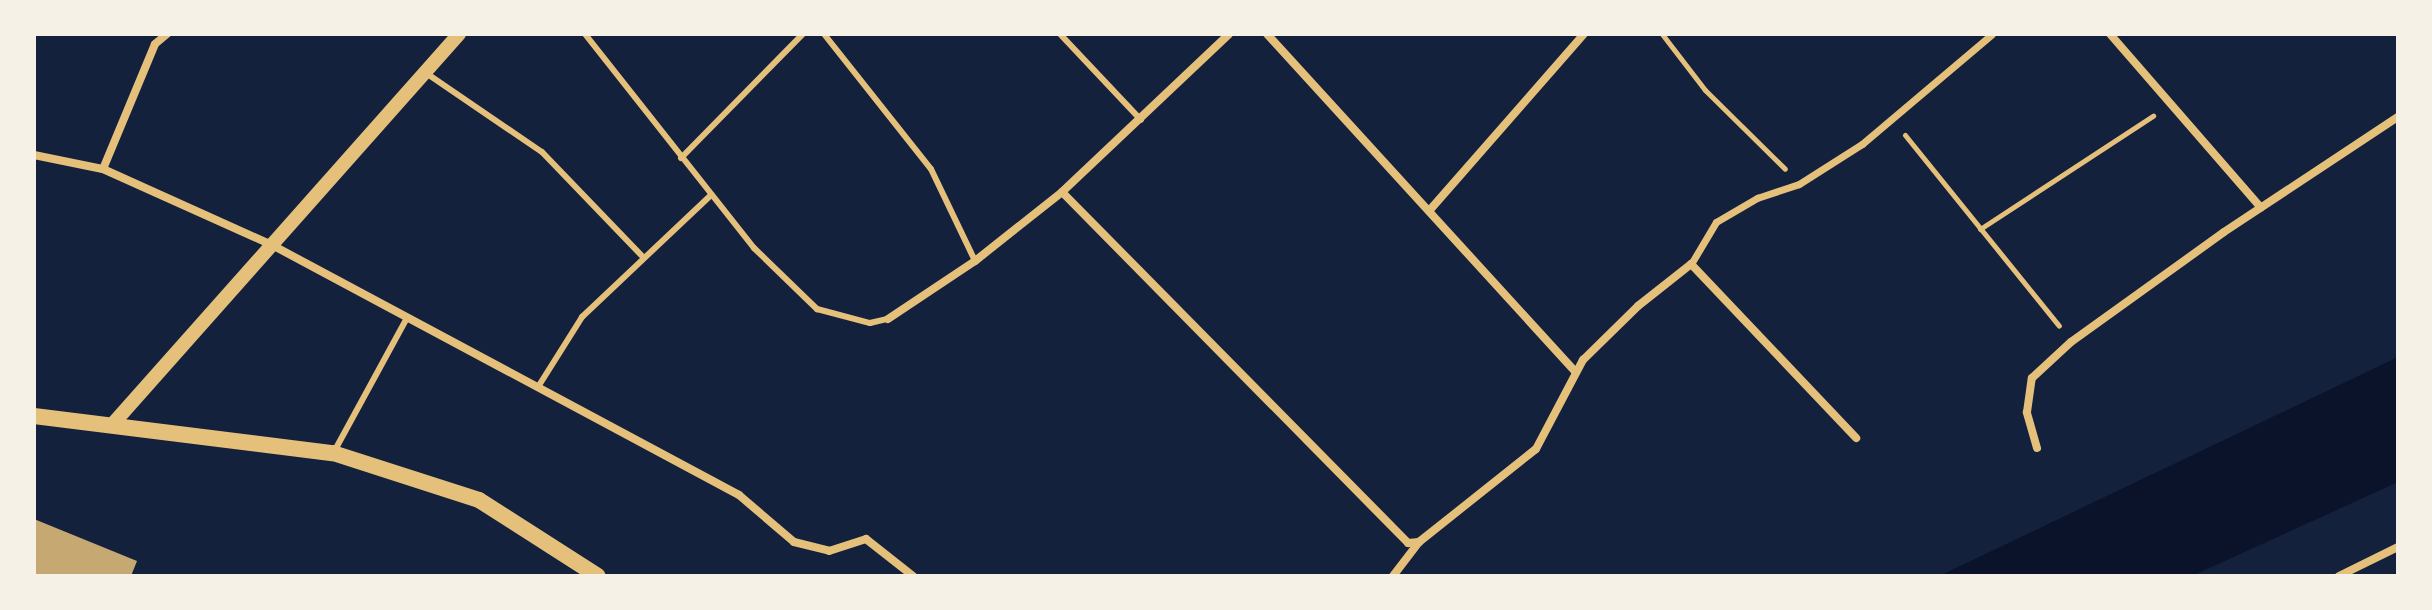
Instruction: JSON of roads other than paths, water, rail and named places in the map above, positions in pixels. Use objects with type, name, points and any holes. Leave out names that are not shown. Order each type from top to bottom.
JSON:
[{"type":"main road","points":[[34,416],[333,453],[479,500],[598,576]]},
{"type":"street","points":[[103,169],[155,44],[167,34]]},
{"type":"street","points":[[111,426],[459,34]]},
{"type":"street","points":[[888,319],[975,261],[1062,192],[1229,34]]},
{"type":"street","points":[[1267,34],[1576,372]]},
{"type":"street","points":[[1429,211],[1584,34]]},
{"type":"street","points":[[1393,576],[1419,542],[1536,449],[1576,372],[1638,306],[1691,264],[1716,222],[1757,198],[1799,184],[1894,122],[1992,34]]},
{"type":"street","points":[[2110,34],[2261,208]]},
{"type":"street","points":[[2037,448],[2027,412],[2032,378],[2071,342],[2261,208],[2398,117]]},
{"type":"street","points":[[34,155],[103,169],[272,245],[406,320],[739,495],[794,542],[829,551],[866,539],[913,576]]},
{"type":"street","points":[[1062,192],[1398,536],[1419,542]]},
{"type":"street","points":[[1691,264],[1856,438]]},
{"type":"street","points":[[2339,576],[2398,547]]},
{"type":"lane","points":[[585,34],[754,248],[817,309],[870,323],[888,319]]},
{"type":"lane","points":[[681,158],[803,34]]},
{"type":"lane","points":[[824,34],[931,169],[975,261]]},
{"type":"lane","points":[[1060,34],[1141,120]]},
{"type":"lane","points":[[425,72],[542,152],[642,256]]},
{"type":"lane","points":[[538,387],[582,317],[642,256],[711,195]]},
{"type":"lane","points":[[333,453],[406,320]]},
{"type":"water","points":[[2398,357],[2398,482],[2192,576],[1939,576]]}]
